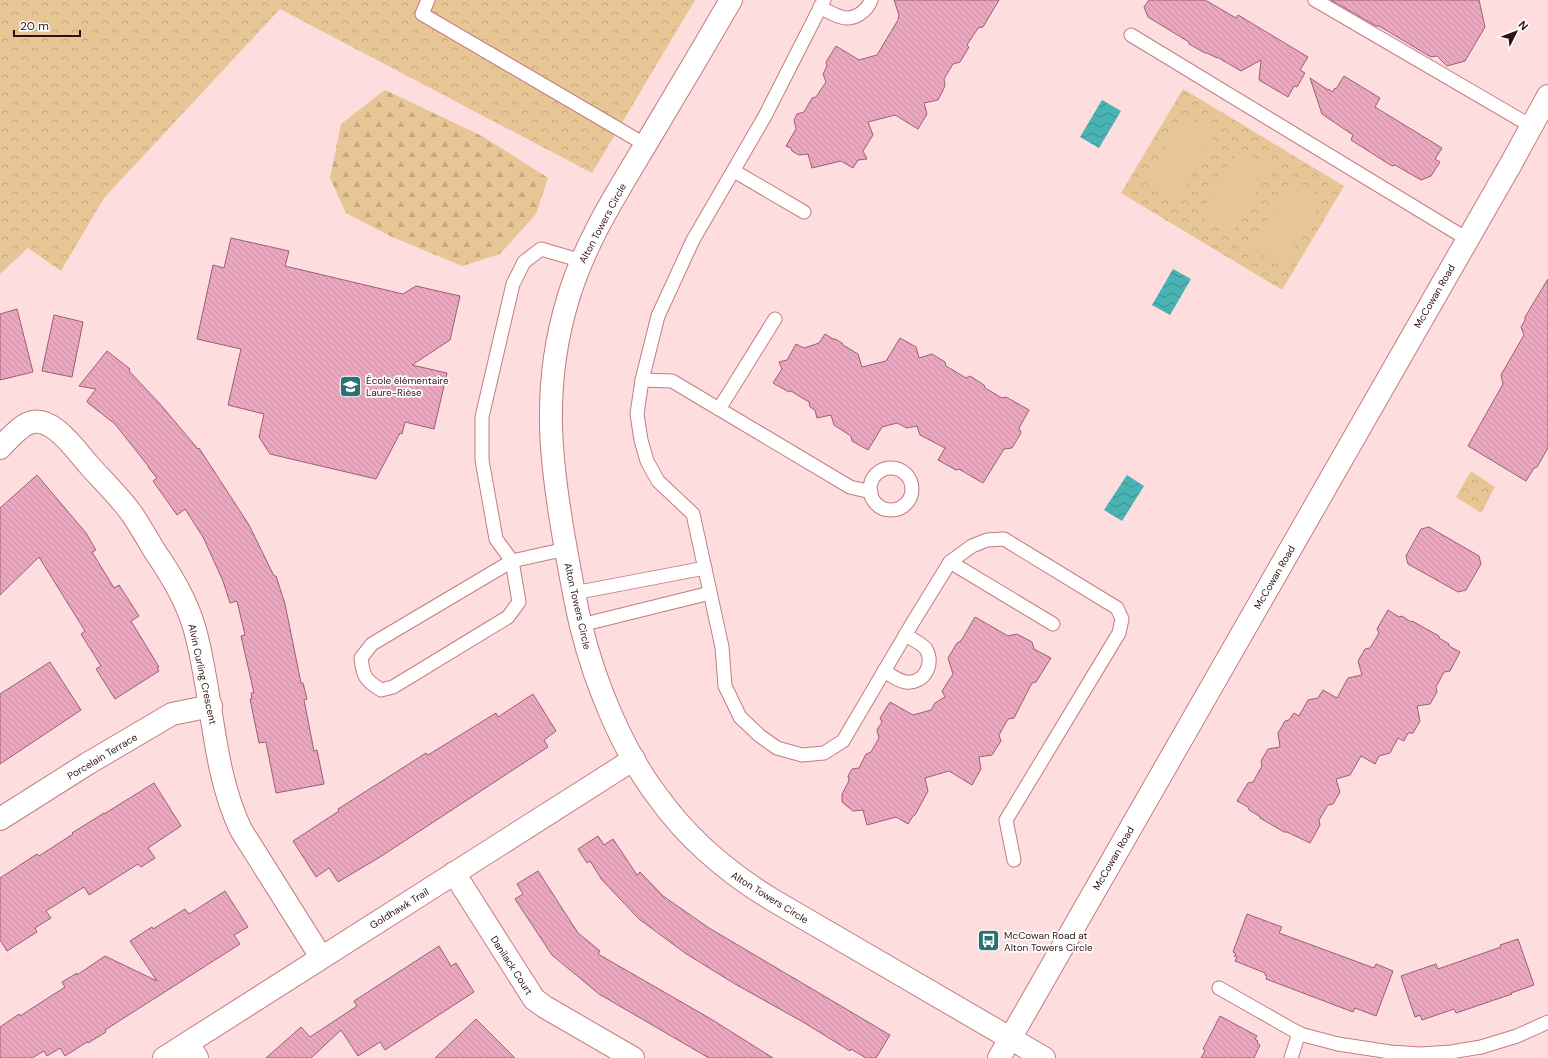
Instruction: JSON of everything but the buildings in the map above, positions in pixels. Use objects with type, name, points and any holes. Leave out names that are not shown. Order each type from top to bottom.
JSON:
[{"type":"street","name":"Alton Towers Circle","points":[[732,0],[601,220],[570,291],[562,319],[554,358],[550,438],[553,471],[581,625],[603,694],[634,759],[657,796],[680,824],[706,851],[734,875],[801,917],[1044,1058]]},
{"type":"street","name":"McCowan Road","points":[[998,1058],[1512,162],[1548,96]]},
{"type":"street","name":"Alvin Curling Crescent","points":[[0,448],[27,423],[38,422],[52,425],[131,513],[174,580],[187,605],[195,630],[211,706],[220,759],[232,811],[241,830],[321,957]]},
{"type":"street","name":"Porcelain Terrace","points":[[0,819],[87,764],[172,714],[211,706]]},
{"type":"street","name":"Goldhawk Trail","points":[[164,1058],[192,1050],[321,957],[634,759]]},
{"type":"street","name":"Danilack Court","points":[[454,873],[534,999],[545,1008],[633,1058]]},
{"type":"lane","points":[[428,0],[422,14],[646,145]]},
{"type":"lane","points":[[871,0],[866,10],[851,18],[841,17],[822,4],[765,116],[693,240],[658,316],[642,380],[637,414],[641,440],[647,461],[658,481],[693,514],[722,647],[725,686],[729,696],[740,717],[760,736],[777,748],[802,756],[824,754],[843,741],[950,562],[972,546],[987,540],[1004,540],[1117,608],[1122,619],[1119,633],[1006,820],[1014,860]]},
{"type":"lane","points":[[1315,0],[1531,126]]},
{"type":"lane","points":[[1131,35],[1467,239]]},
{"type":"lane","points":[[734,171],[804,212]]},
{"type":"lane","points":[[566,549],[512,561],[372,644],[361,658],[363,672],[369,682],[381,690],[393,687],[508,617],[519,602],[512,561],[496,539],[482,460],[482,417],[513,284],[524,262],[541,249],[582,261]]},
{"type":"lane","points":[[719,409],[775,319]]},
{"type":"lane","points":[[642,380],[672,381],[850,488],[871,492]]},
{"type":"lane","points":[[950,562],[1053,624]]},
{"type":"lane","points":[[574,593],[705,568]]},
{"type":"lane","points":[[581,625],[710,593]]},
{"type":"lane","points":[[884,671],[900,680],[908,682],[920,678],[925,674],[929,661],[925,649],[921,644],[905,635]]},
{"type":"lane","points":[[1219,988],[1299,1033],[1338,1044],[1390,1052],[1421,1054],[1451,1052],[1481,1047],[1517,1036],[1548,1022]]},
{"type":"lane","points":[[1291,1058],[1299,1033]]},
{"type":"green space","points":[[0,0],[695,0],[592,173],[280,9],[104,198],[61,271],[28,248],[0,274]]},
{"type":"green space","points":[[1183,89],[1344,186],[1282,290],[1121,193]]},
{"type":"green space","points":[[385,90],[482,136],[548,178],[536,214],[500,254],[462,266],[390,236],[346,213],[330,178],[341,124]]},
{"type":"green space","points":[[1185,115],[1216,134],[1176,202],[1145,183]]},
{"type":"green space","points":[[1239,148],[1271,166],[1231,235],[1199,216]]},
{"type":"green space","points":[[1292,179],[1323,198],[1283,266],[1251,247]]},
{"type":"green space","points":[[1471,471],[1495,487],[1481,513],[1456,497]]},
{"type":"water","points":[[1102,100],[1121,111],[1099,148],[1080,137]]},
{"type":"water","points":[[1173,269],[1191,279],[1170,315],[1152,305]]},
{"type":"water","points":[[1127,475],[1144,486],[1122,521],[1104,510]]},
{"type":"place","name":"École élémentaire Laure-Rièse","points":[[351,386]]},
{"type":"place","name":"McCowan Road at Alton Towers Circle","points":[[989,941]]}]
